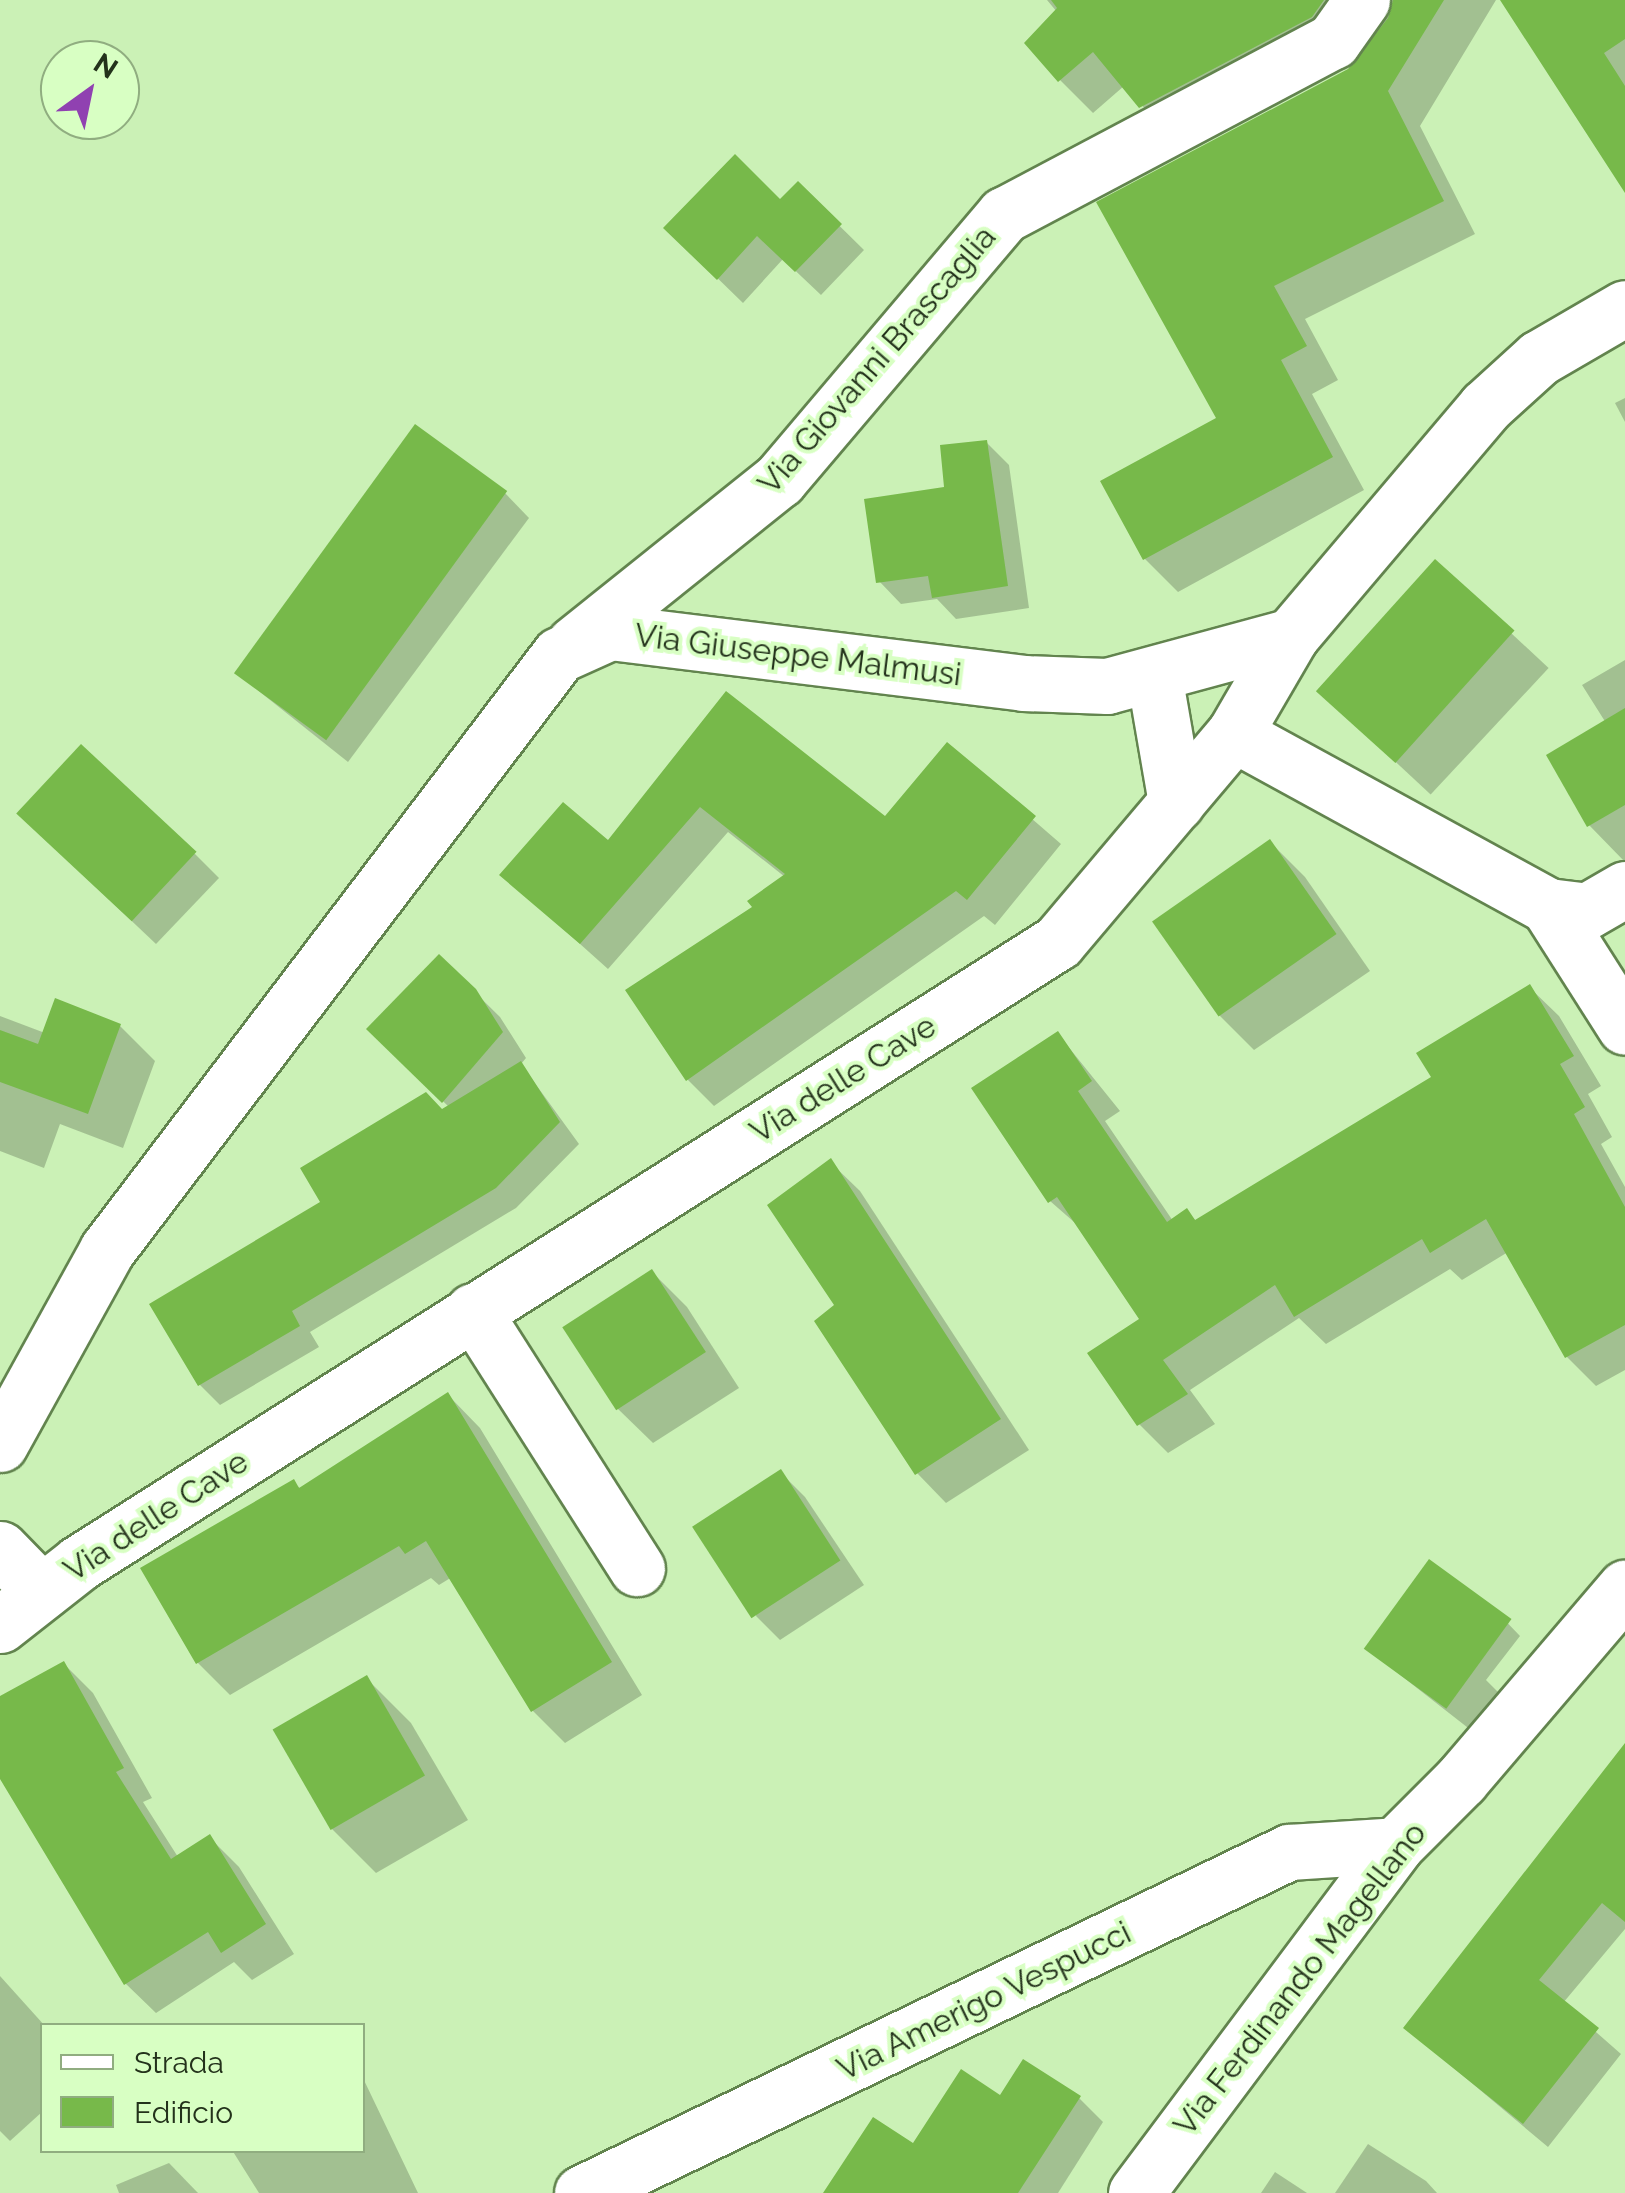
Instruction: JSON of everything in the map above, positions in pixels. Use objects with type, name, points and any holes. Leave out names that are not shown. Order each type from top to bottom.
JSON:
[{"type":"street","name":"Via Giovanni Brascaglia","points":[[559,655],[778,480],[1004,215],[1333,40],[1362,0]]},
{"type":"street","points":[[1290,636],[1485,407],[1538,358],[1625,308]]},
{"type":"street","name":"Via Giuseppe Malmusi","points":[[0,1444],[107,1250],[559,655],[610,632],[1022,682],[1108,686],[1290,636]]},
{"type":"street","name":"Via delle Cave","points":[[21,1608],[473,1311],[1058,942],[1234,734],[1290,636]]},
{"type":"street","points":[[1154,675],[1176,803]]},
{"type":"street","points":[[1234,734],[1548,906],[1587,911],[1625,889]]},
{"type":"street","points":[[1548,906],[1625,1027]]},
{"type":"street","points":[[473,1311],[637,1568]]},
{"type":"street","points":[[0,1549],[21,1608]]},
{"type":"street","name":"Via Ferdinando Magellano","points":[[1136,2193],[1396,1845],[1461,1780],[1625,1588]]},
{"type":"street","name":"Via Amerigo Vespucci","points":[[582,2193],[1289,1852],[1396,1845]]},
{"type":"building","points":[[1051,0],[1324,0],[1312,17],[1139,108],[1093,52],[1058,82],[1024,43],[1057,8]]},
{"type":"building","points":[[1393,0],[1444,0],[1388,91],[1444,201],[1274,286],[1307,346],[1281,360],[1333,457],[1143,560],[1100,481],[1216,418],[1096,202],[1348,69],[1388,18]]},
{"type":"building","points":[[1500,0],[1625,0],[1625,39],[1604,53],[1625,86],[1625,193]]},
{"type":"building","points":[[735,154],[780,199],[798,181],[842,224],[795,272],[757,236],[717,280],[663,228]]},
{"type":"building","points":[[415,424],[507,491],[326,740],[234,673]]},
{"type":"building","points":[[987,440],[1008,586],[932,598],[928,576],[876,583],[864,499],[944,487],[940,445]]},
{"type":"building","points":[[1435,559],[1515,631],[1395,763],[1316,691]]},
{"type":"building","points":[[726,691],[885,816],[947,742],[1036,816],[967,900],[956,891],[686,1081],[625,990],[752,907],[747,901],[785,874],[700,807],[580,944],[499,875],[563,802],[608,840]]},
{"type":"building","points":[[1625,708],[1625,805],[1587,827],[1546,755]]},
{"type":"building","points":[[81,744],[197,852],[132,921],[16,813]]},
{"type":"building","points":[[1270,839],[1337,934],[1219,1017],[1152,922]]},
{"type":"building","points":[[439,954],[476,989],[503,1032],[442,1103],[366,1029]]},
{"type":"building","points":[[1530,984],[1574,1056],[1560,1064],[1585,1107],[1574,1114],[1625,1207],[1625,1325],[1565,1358],[1486,1219],[1430,1253],[1422,1239],[1294,1317],[1275,1285],[1163,1360],[1188,1394],[1137,1426],[1087,1353],[1139,1319],[1057,1197],[1048,1203],[971,1088],[1058,1031],[1092,1081],[1078,1091],[1167,1222],[1187,1208],[1195,1220],[1431,1077],[1416,1053]]},
{"type":"building","points":[[55,998],[121,1024],[88,1114],[0,1082],[0,1030],[38,1044]]},
{"type":"building","points":[[521,1061],[560,1122],[496,1188],[292,1311],[300,1326],[198,1386],[149,1304],[320,1202],[300,1168],[426,1092],[442,1109]]},
{"type":"building","points":[[831,1158],[1001,1419],[915,1475],[814,1321],[834,1305],[767,1205]]},
{"type":"building","points":[[652,1269],[706,1352],[616,1410],[562,1327]]},
{"type":"building","points":[[448,1392],[612,1662],[531,1712],[426,1541],[405,1554],[399,1546],[196,1664],[140,1568],[294,1479],[299,1488]]},
{"type":"building","points":[[781,1469],[840,1560],[751,1618],[692,1527]]},
{"type":"building","points":[[1429,1559],[1512,1619],[1446,1709],[1364,1649]]},
{"type":"building","points":[[64,1661],[124,1768],[116,1772],[171,1859],[210,1834],[266,1924],[221,1953],[208,1932],[124,1985],[0,1779],[0,1696]]},
{"type":"building","points":[[367,1675],[425,1775],[331,1830],[273,1730]]},
{"type":"building","points":[[1625,1743],[1625,1922],[1602,1903],[1539,1980],[1599,2028],[1523,2124],[1403,2028]]},
{"type":"building","points":[[1023,2059],[1081,2096],[1018,2193],[823,2193],[873,2117],[913,2143],[961,2069],[1000,2095]]}]
